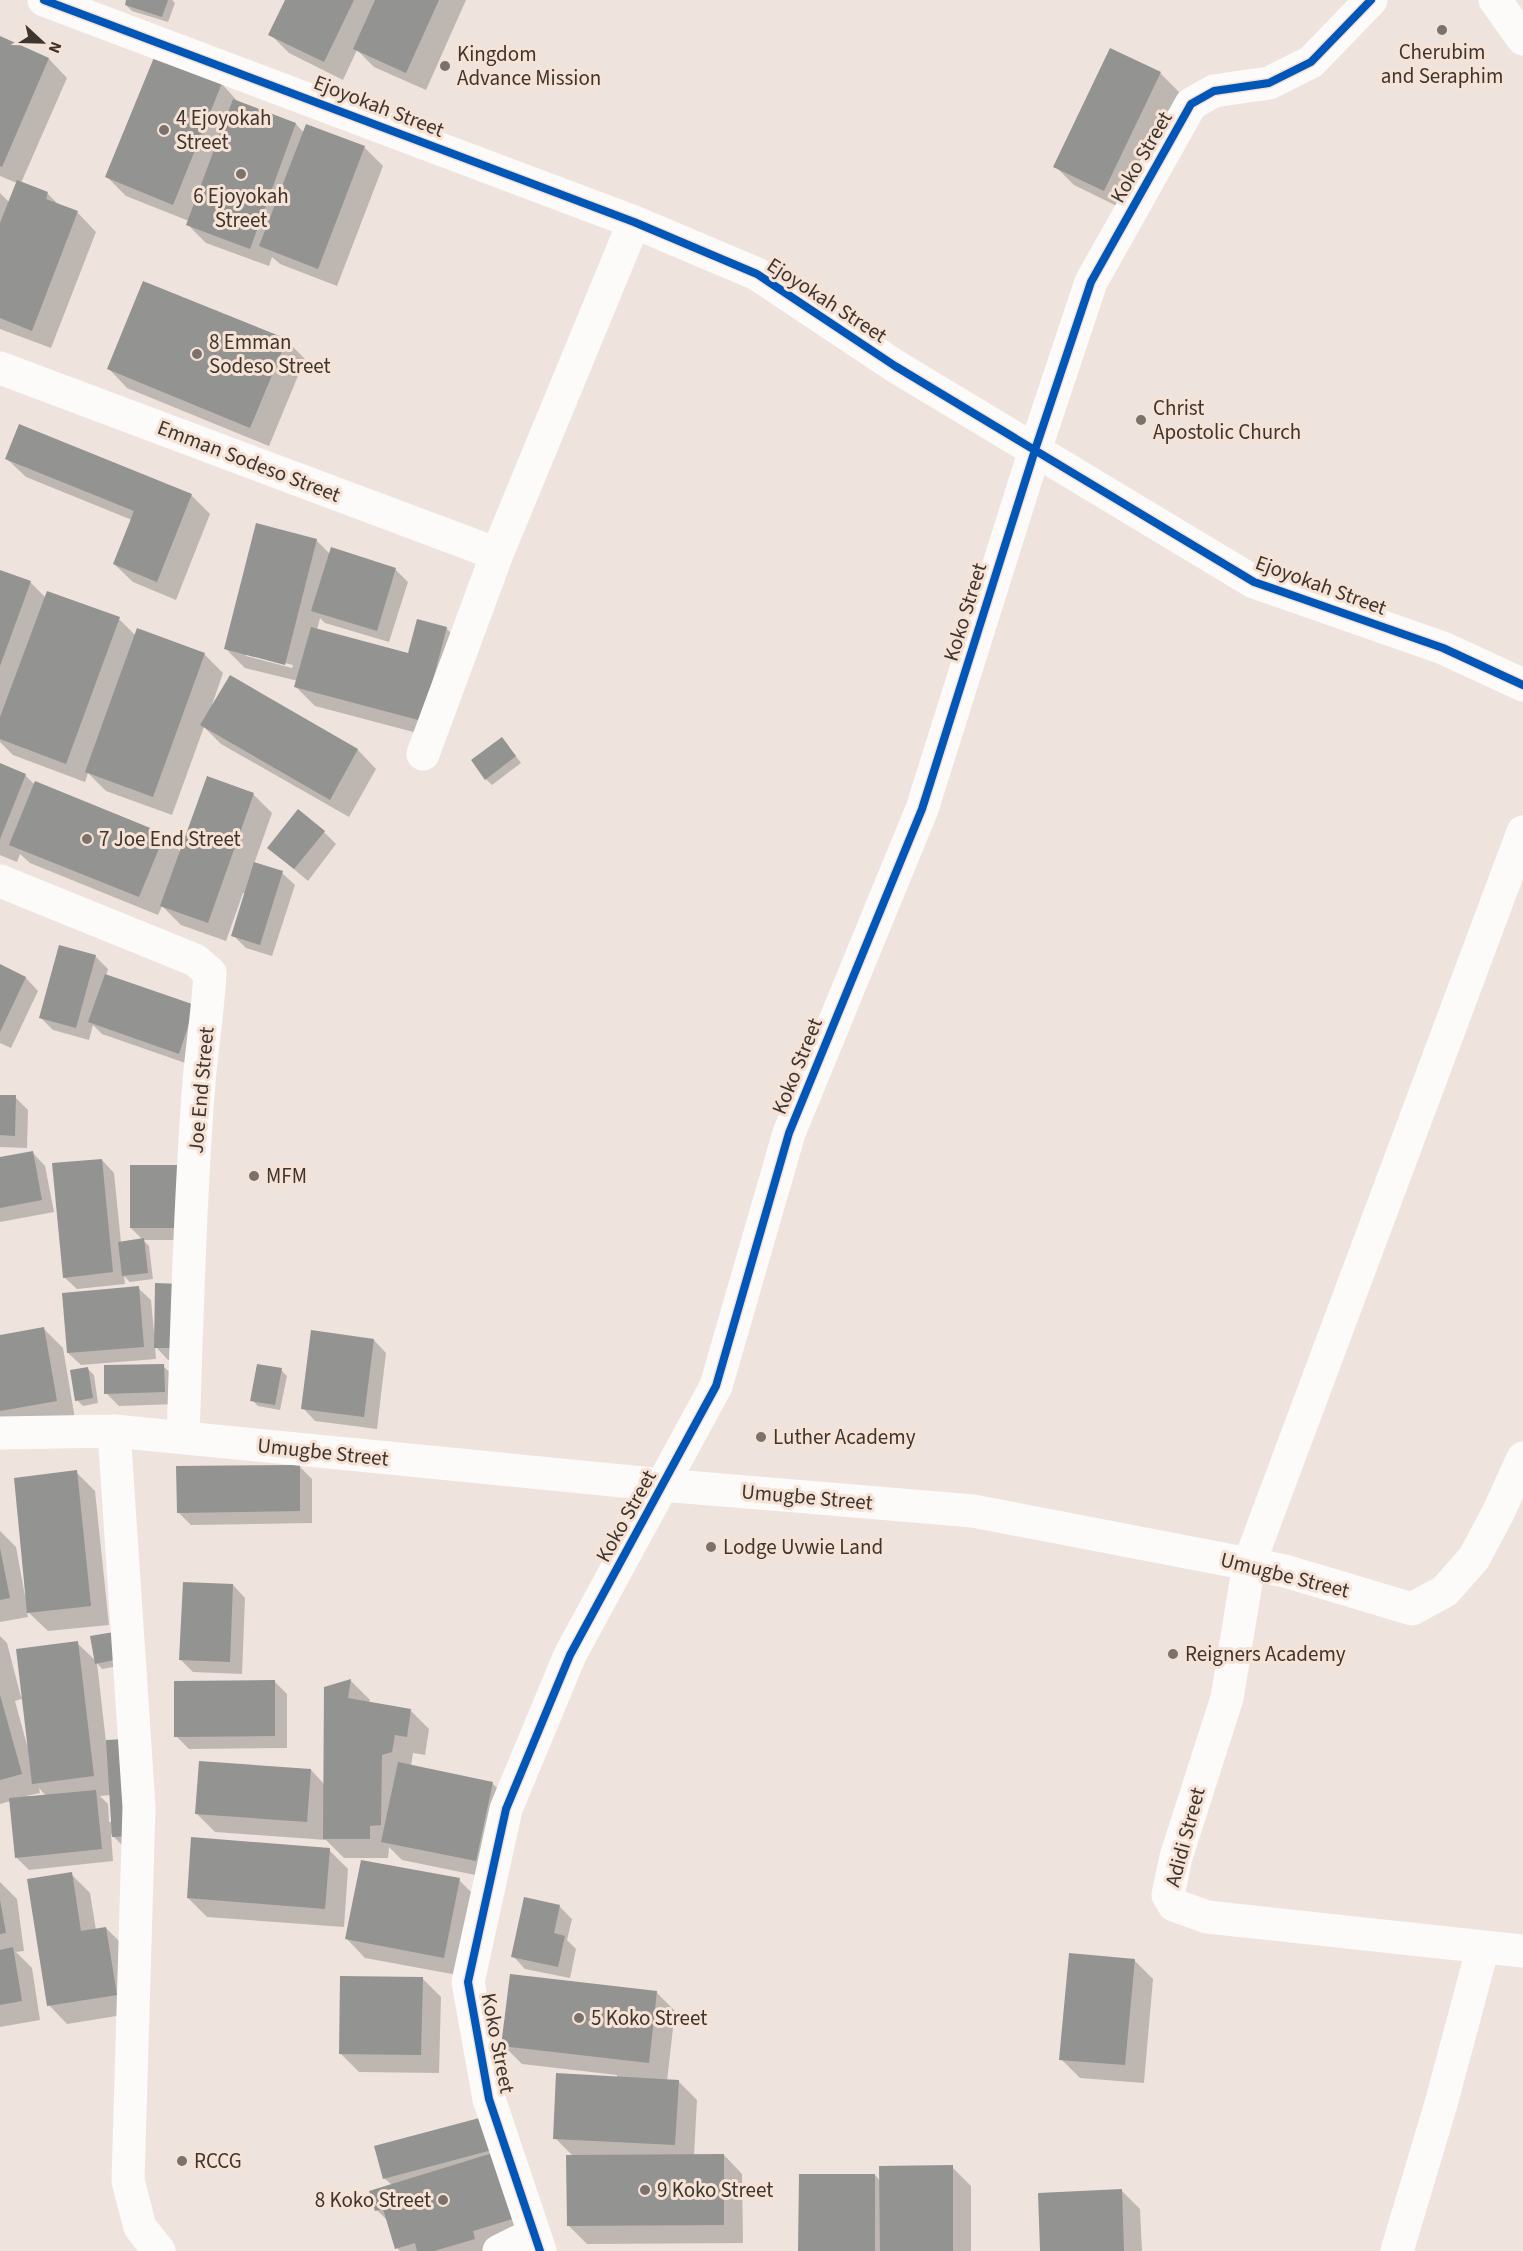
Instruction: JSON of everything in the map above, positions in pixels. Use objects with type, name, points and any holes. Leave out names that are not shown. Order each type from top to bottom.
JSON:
[{"type":"street","name":"Ejoyokah Street","points":[[44,0],[634,222],[757,274],[896,366],[1254,582],[1443,648],[1523,686]]},
{"type":"street","name":"Koko Street","points":[[537,2243],[489,2099],[468,1983],[506,1809],[570,1655],[716,1386],[789,1133],[922,809],[1035,450],[1091,282],[1191,104],[1214,90],[1269,83],[1311,62],[1371,0]]},
{"type":"street","points":[[1495,0],[1523,39]]},
{"type":"street","points":[[423,753],[497,554],[634,222]]},
{"type":"street","name":"Emman Sodeso Street","points":[[0,368],[497,554]]},
{"type":"street","name":"Adidi Street","points":[[1523,832],[1249,1564],[1227,1698],[1176,1857],[1168,1895],[1174,1905],[1207,1917],[1523,1951]]},
{"type":"street","name":"Joe End Street","points":[[0,881],[195,960],[210,973],[199,1080],[183,1438]]},
{"type":"street","points":[[114,1431],[139,1807],[128,2181],[141,2227],[159,2251]]},
{"type":"street","name":"Umugbe Street","points":[[0,1433],[114,1431],[663,1485],[973,1510],[1285,1571],[1412,1609],[1445,1591],[1474,1558],[1523,1458]]},
{"type":"street","points":[[1397,2251],[1441,2104],[1483,1947]]},
{"type":"street","points":[[499,2251],[537,2243]]},
{"type":"building","points":[[126,0],[168,0],[162,17],[125,5]]},
{"type":"building","points":[[285,0],[354,0],[324,62],[268,35]]},
{"type":"building","points":[[375,0],[439,0],[406,73],[353,49]]},
{"type":"building","points":[[0,36],[49,58],[2,167],[0,166]]},
{"type":"building","points":[[1110,48],[1161,72],[1104,191],[1053,167]]},
{"type":"building","name":"4 Ejoyokah Street","points":[[155,55],[222,83],[173,205],[105,177]]},
{"type":"building","name":"6 Ejoyokah Street","points":[[233,99],[296,123],[250,249],[186,225]]},
{"type":"building","points":[[306,124],[365,146],[318,269],[259,246]]},
{"type":"building","points":[[17,180],[48,192],[46,199],[78,211],[32,331],[0,318],[0,223]]},
{"type":"building","name":"8 Emman Sodeso Street","points":[[143,281],[287,339],[250,428],[107,369]]},
{"type":"building","points":[[19,424],[192,494],[157,582],[113,564],[134,511],[5,459]]},
{"type":"building","points":[[256,523],[317,539],[285,665],[224,649]]},
{"type":"building","points":[[331,547],[396,568],[377,631],[311,611]]},
{"type":"building","points":[[0,570],[31,581],[0,666]]},
{"type":"building","points":[[47,591],[120,617],[66,764],[0,739],[0,717]]},
{"type":"building","points":[[417,619],[447,627],[422,721],[294,687],[311,627],[408,653]]},
{"type":"building","points":[[137,628],[205,653],[153,797],[85,772]]},
{"type":"building","points":[[230,675],[358,749],[330,800],[200,725]]},
{"type":"building","points":[[502,737],[516,756],[485,780],[471,760]]},
{"type":"building","points":[[0,763],[26,774],[0,839]]},
{"type":"building","points":[[207,776],[254,793],[208,923],[160,906]]},
{"type":"building","name":"7 Joe End Street","points":[[35,781],[165,834],[139,897],[9,845]]},
{"type":"building","points":[[298,809],[325,831],[294,869],[267,848]]},
{"type":"building","points":[[254,862],[283,871],[260,945],[231,936]]},
{"type":"building","points":[[59,945],[96,955],[76,1028],[39,1018]]},
{"type":"building","points":[[0,964],[26,977],[0,1032]]},
{"type":"building","points":[[105,974],[195,1005],[179,1054],[88,1022]]},
{"type":"building","points":[[0,1095],[16,1095],[15,1136],[0,1135]]},
{"type":"building","points":[[33,1151],[42,1200],[0,1208],[0,1157]]},
{"type":"building","points":[[102,1159],[113,1272],[63,1278],[52,1163]]},
{"type":"building","points":[[130,1165],[180,1165],[180,1228],[130,1228]]},
{"type":"building","points":[[144,1238],[148,1273],[122,1276],[118,1242]]},
{"type":"building","points":[[155,1283],[182,1284],[180,1348],[154,1348]]},
{"type":"building","points":[[139,1286],[144,1347],[67,1353],[62,1293]]},
{"type":"building","points":[[44,1327],[57,1401],[0,1411],[0,1335]]},
{"type":"building","points":[[311,1330],[374,1339],[364,1417],[301,1409]]},
{"type":"building","points":[[164,1364],[165,1392],[104,1394],[104,1365]]},
{"type":"building","points":[[257,1364],[282,1368],[275,1405],[250,1401]]},
{"type":"building","points":[[88,1367],[93,1398],[75,1401],[70,1370]]},
{"type":"building","points":[[300,1465],[300,1511],[177,1513],[176,1466]]},
{"type":"building","points":[[77,1470],[91,1606],[27,1613],[14,1478]]},
{"type":"building","points":[[0,1548],[10,1598],[0,1600]]},
{"type":"building","points":[[183,1582],[233,1584],[230,1662],[179,1660]]},
{"type":"building","points":[[114,1632],[119,1659],[95,1664],[90,1636]]},
{"type":"building","points":[[78,1641],[94,1776],[32,1784],[16,1649]]},
{"type":"building","points":[[351,1679],[348,1698],[411,1709],[407,1737],[395,1735],[392,1752],[382,1755],[381,1825],[370,1826],[370,1839],[323,1839],[324,1687]]},
{"type":"building","points":[[275,1680],[275,1736],[174,1737],[174,1681]]},
{"type":"building","points":[[0,1695],[22,1774],[0,1780]]},
{"type":"building","points":[[126,1739],[132,1836],[112,1837],[106,1740]]},
{"type":"building","points":[[199,1761],[311,1769],[307,1822],[195,1814]]},
{"type":"building","points":[[398,1762],[493,1782],[476,1861],[381,1842]]},
{"type":"building","points":[[96,1790],[102,1849],[15,1858],[9,1798]]},
{"type":"building","points":[[191,1837],[330,1848],[325,1909],[187,1898]]},
{"type":"building","points":[[361,1860],[460,1878],[444,1958],[345,1939]]},
{"type":"building","points":[[72,1872],[81,1931],[106,1927],[117,1995],[47,2006],[27,1879]]},
{"type":"building","points":[[524,1897],[560,1905],[554,1933],[565,1936],[558,1967],[511,1957]]},
{"type":"building","points":[[0,1900],[6,1933],[0,1934]]},
{"type":"building","points":[[13,1947],[22,2001],[0,2005],[0,1950]]},
{"type":"building","points":[[1069,1953],[1135,1959],[1125,2065],[1059,2060]]},
{"type":"building","name":"5 Koko Street","points":[[510,1974],[657,1991],[649,2063],[501,2046]]},
{"type":"building","points":[[340,1976],[423,1977],[421,2055],[339,2054]]},
{"type":"building","points":[[556,2073],[679,2080],[675,2145],[553,2139]]},
{"type":"building","points":[[483,2117],[492,2150],[383,2179],[374,2146]]},
{"type":"building","name":"8 Koko Street","points":[[499,2151],[519,2217],[473,2231],[475,2239],[434,2251],[417,2251],[415,2243],[395,2249],[383,2209],[375,2211],[369,2191]]},
{"type":"building","name":"9 Koko Street","points":[[724,2154],[724,2225],[567,2226],[566,2155]]},
{"type":"building","points":[[953,2165],[953,2251],[880,2251],[879,2166]]},
{"type":"building","points":[[799,2174],[875,2174],[875,2251],[798,2251]]},
{"type":"building","points":[[1122,2189],[1124,2251],[1040,2251],[1038,2193]]},
{"type":"cycle path","points":[[44,0],[634,222],[757,274],[895,366],[1254,582],[1443,648],[1523,685]]},
{"type":"cycle path","points":[[540,2251],[489,2099],[468,1982],[506,1809],[570,1655],[716,1386],[789,1133],[922,809],[1035,450],[1091,282],[1191,104],[1214,91],[1269,83],[1311,62],[1371,0]]},
{"type":"place","name":"Cherubim and Seraphim","points":[[1442,30]]},
{"type":"place","name":"Kingdom Advance Mission","points":[[445,66]]},
{"type":"place","name":"4 Ejoyokah Street","points":[[164,130]]},
{"type":"place","name":"6 Ejoyokah Street","points":[[241,174]]},
{"type":"place","name":"8 Emman Sodeso Street","points":[[197,354]]},
{"type":"place","name":"Christ Apostolic Church","points":[[1141,420]]},
{"type":"place","name":"7 Joe End Street","points":[[87,839]]},
{"type":"place","name":"MFM","points":[[254,1176]]},
{"type":"place","name":"Luther Academy","points":[[761,1437]]},
{"type":"place","name":"Lodge Uvwie Land","points":[[711,1547]]},
{"type":"place","name":"Reigners Academy","points":[[1173,1654]]},
{"type":"place","name":"5 Koko Street","points":[[579,2018]]},
{"type":"place","name":"RCCG","points":[[182,2161]]},
{"type":"place","name":"9 Koko Street","points":[[645,2190]]},
{"type":"place","name":"8 Koko Street","points":[[443,2200]]}]
